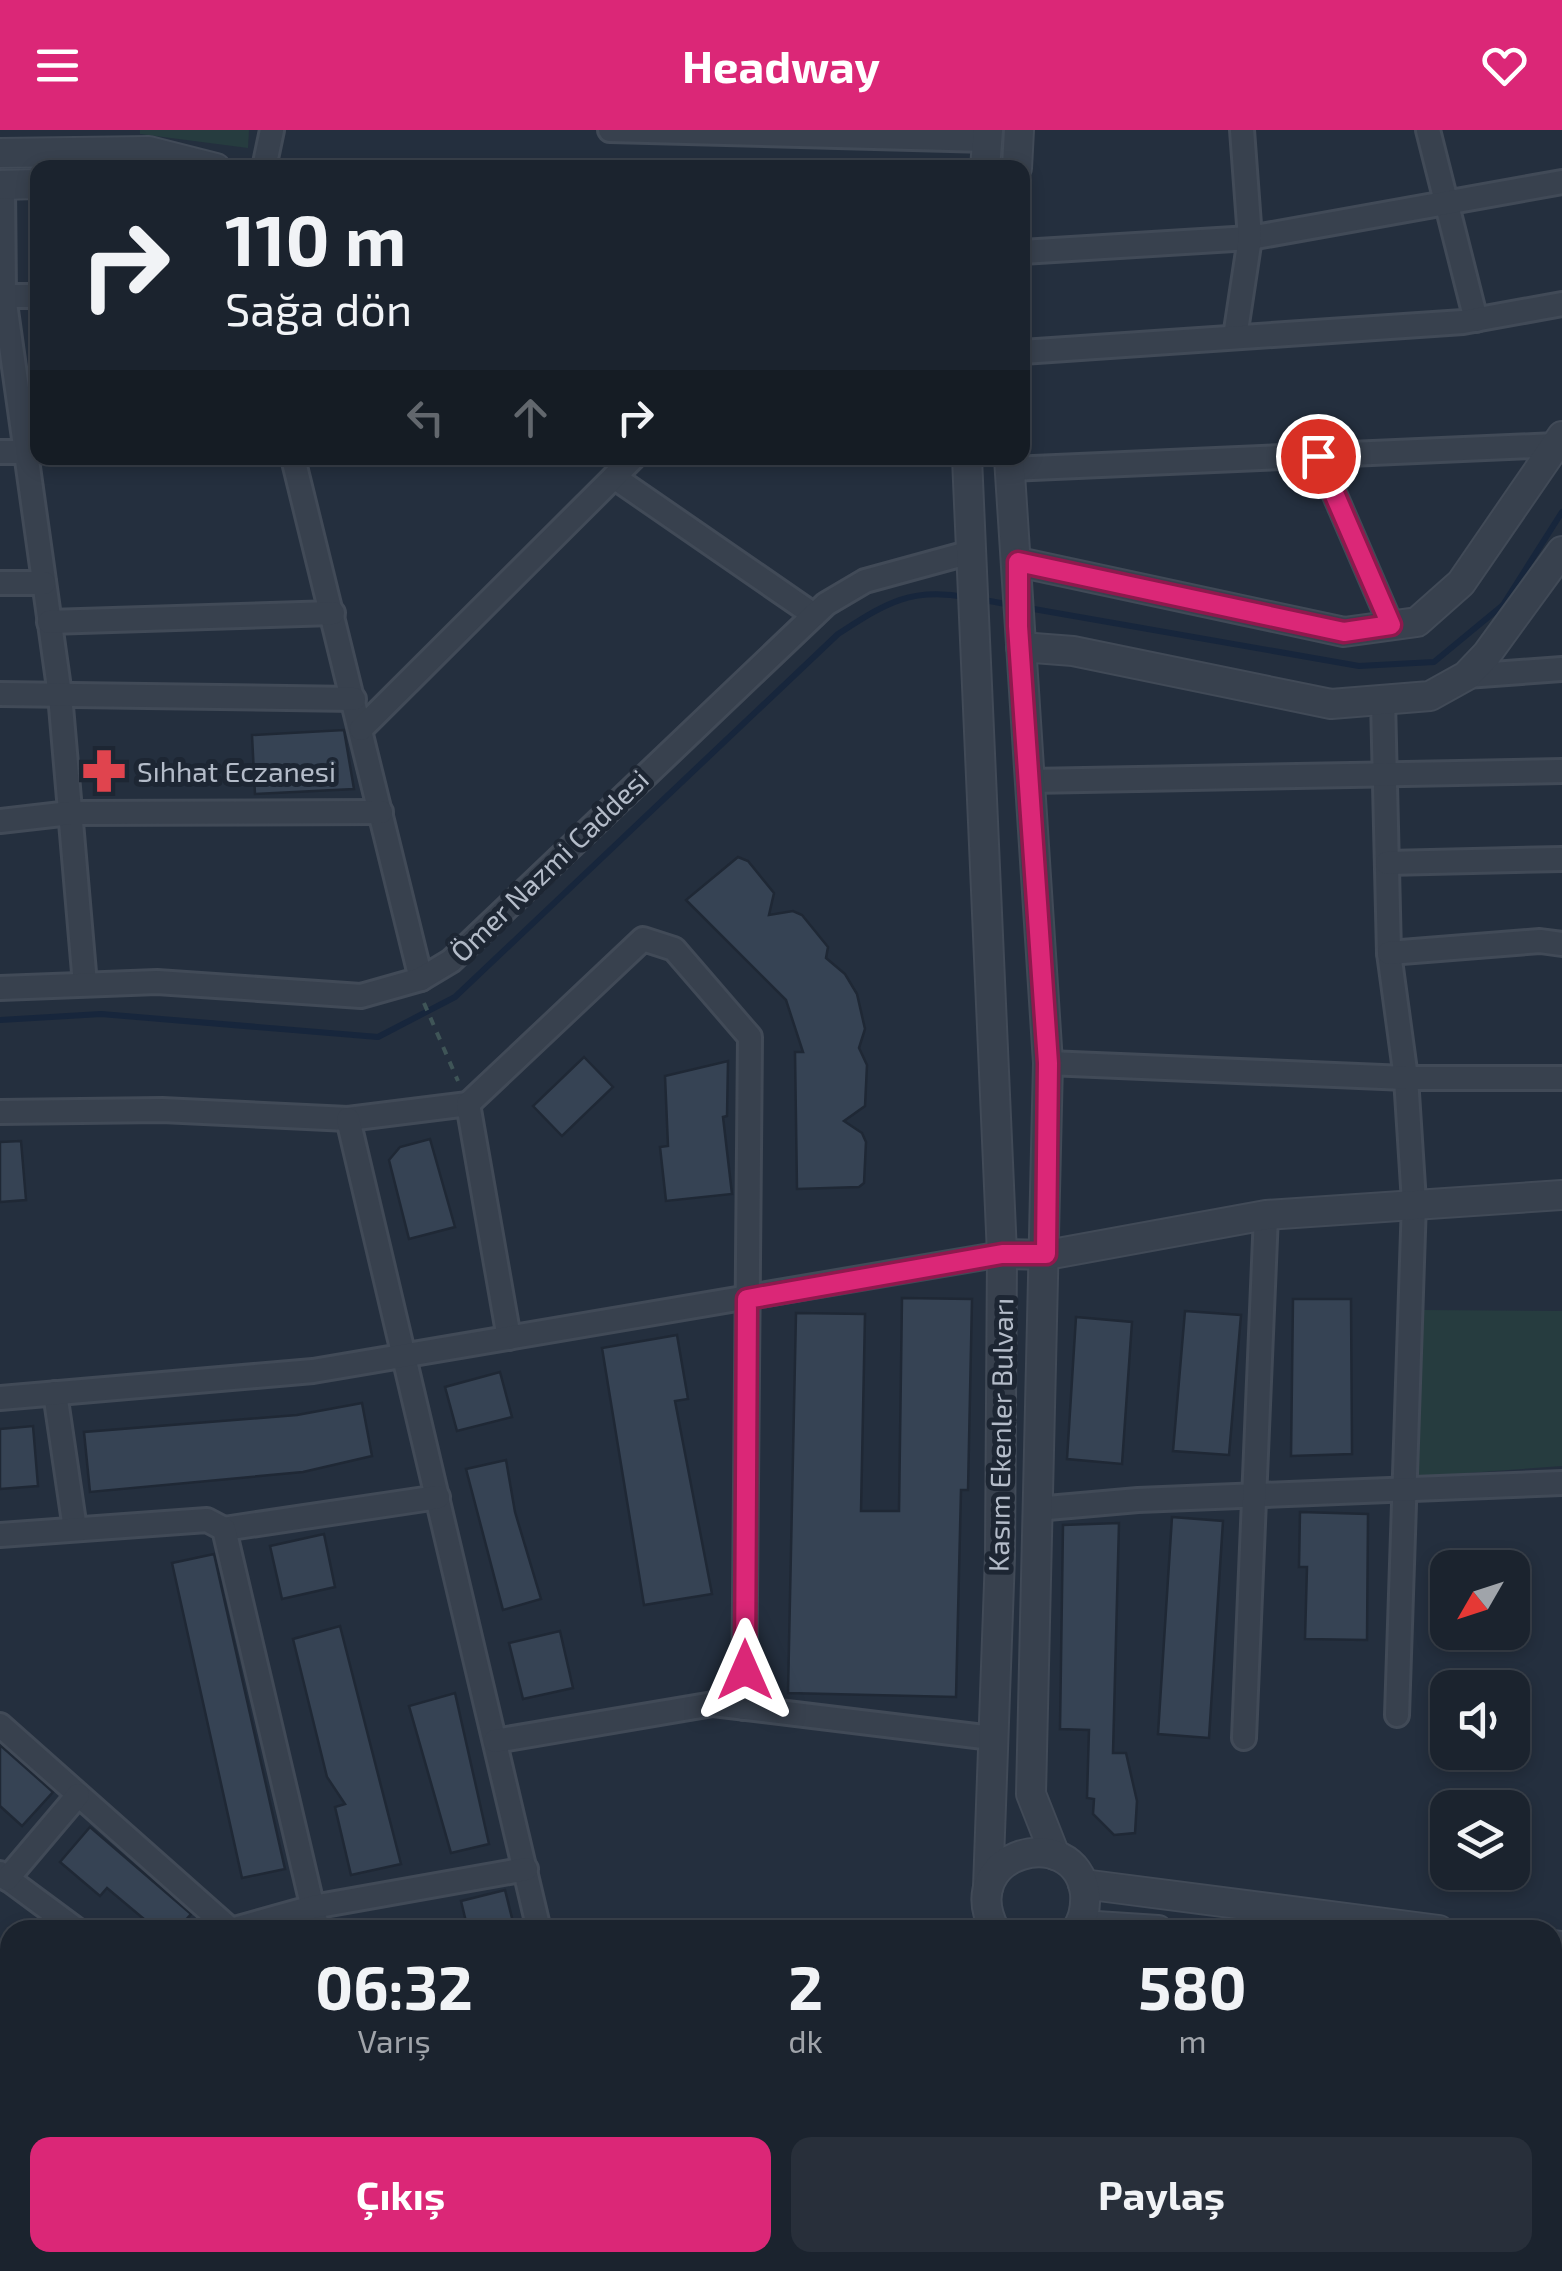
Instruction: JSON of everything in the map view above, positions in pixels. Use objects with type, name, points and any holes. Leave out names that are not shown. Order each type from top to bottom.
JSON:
[{"type":"street","points":[[266,160],[272,130]]},
{"type":"street","points":[[610,130],[987,146]]},
{"type":"street","points":[[1017,160],[1018,130]]},
{"type":"street","points":[[1428,130],[1444,206],[1476,320]]},
{"type":"street","points":[[1234,337],[1250,238],[1248,132]]},
{"type":"street","points":[[0,153],[121,141],[184,160]]},
{"type":"street","points":[[1030,252],[1250,238],[1562,182]]},
{"type":"street","points":[[30,184],[2,185],[2,296],[30,447]]},
{"type":"street","points":[[2,296],[30,296]]},
{"type":"street","points":[[1030,351],[1476,320],[1562,304]]},
{"type":"street","points":[[1030,463],[1318,456],[1559,441]]},
{"type":"street","points":[[1009,465],[1018,571],[1344,632],[1417,622],[1461,584],[1559,441]]},
{"type":"street","points":[[0,452],[30,452]]},
{"type":"street","points":[[1318,456],[1391,625]]},
{"type":"street","points":[[32,465],[60,695],[85,984]]},
{"type":"street","points":[[295,465],[421,979]]},
{"type":"street","points":[[361,729],[627,465]]},
{"type":"street","points":[[967,465],[972,558]]},
{"type":"street","points":[[614,477],[814,615]]},
{"type":"street","points":[[1019,637],[1331,704],[1430,696],[1466,676],[1562,551]]},
{"type":"street","name":"Ömer Nazmi Caddesi","points":[[0,988],[157,982],[361,996],[421,979],[451,960],[814,615],[866,581],[972,558]]},
{"type":"street","name":"Kasım Ekenler Bulvarı","points":[[972,558],[1002,1254],[1000,1556],[989,1914]]},
{"type":"street","name":"Kasım Ekenler Bulvarı","points":[[1018,571],[1019,637],[1048,1063],[1031,1794],[1055,1855]]},
{"type":"street","points":[[0,583],[44,584]]},
{"type":"street","points":[[49,622],[333,613]]},
{"type":"street","points":[[1466,676],[1562,670]]},
{"type":"street","points":[[0,694],[354,699]]},
{"type":"street","points":[[1383,700],[1389,954],[1406,1078],[1414,1202],[1397,1715]]},
{"type":"street","points":[[1030,781],[1562,770]]},
{"type":"street","points":[[0,821],[70,813],[381,812]]},
{"type":"street","points":[[1387,863],[1562,858]]},
{"type":"street","points":[[509,1338],[468,1104],[478,1090],[643,939],[674,948],[750,1037],[744,1708]]},
{"type":"street","points":[[1389,954],[1540,941],[1562,944]]},
{"type":"street","points":[[1048,1063],[1406,1078],[1562,1078]]},
{"type":"street","points":[[0,1112],[162,1110],[348,1120],[468,1104]]},
{"type":"street","points":[[348,1120],[537,1920]]},
{"type":"street","points":[[0,1398],[313,1371],[1002,1254],[1046,1254],[1266,1215],[1562,1195]]},
{"type":"street","points":[[1244,1738],[1266,1215]]},
{"type":"street","points":[[55,1393],[75,1530]]},
{"type":"street","points":[[1036,1509],[1257,1495],[1562,1483]]},
{"type":"street","points":[[0,1535],[208,1520],[224,1529],[438,1498]]},
{"type":"street","points":[[224,1529],[316,1918],[526,1869]]},
{"type":"street","points":[[494,1741],[713,1704],[992,1738]]},
{"type":"street","points":[[0,1725],[220,1920]]},
{"type":"street","points":[[62,1920],[3,1876],[78,1795]]},
{"type":"street","points":[[989,1914],[997,1869],[1014,1856],[1034,1851],[1055,1855],[1072,1866],[1083,1884],[1086,1905],[1081,1920]]},
{"type":"street","points":[[1083,1884],[1362,1920]]},
{"type":"path","points":[[424,1004],[468,1104]]},
{"type":"green space","points":[[140,130],[249,130],[248,148],[140,134]]},
{"type":"green space","points":[[1422,1310],[1562,1311],[1562,1466],[1414,1477]]},
{"type":"building","points":[[344,730],[354,789],[255,794],[252,735]]},
{"type":"building","points":[[738,857],[748,861],[774,893],[769,915],[793,911],[802,915],[828,947],[826,958],[845,974],[857,994],[865,1029],[859,1048],[867,1065],[865,1106],[844,1121],[862,1133],[866,1142],[864,1183],[859,1187],[797,1189],[795,1052],[803,1052],[786,1000],[686,900]]},
{"type":"building","points":[[584,1057],[613,1087],[562,1136],[533,1106]]},
{"type":"building","points":[[728,1061],[727,1116],[723,1117],[732,1194],[666,1201],[660,1147],[668,1146],[665,1076]]},
{"type":"building","points":[[430,1139],[455,1227],[409,1239],[389,1160],[400,1147]]},
{"type":"building","points":[[21,1141],[26,1200],[0,1202],[0,1142]]},
{"type":"building","points":[[902,1298],[972,1299],[968,1490],[961,1490],[956,1697],[788,1693],[796,1313],[865,1314],[861,1511],[899,1511]]},
{"type":"building","points":[[1293,1299],[1351,1299],[1352,1454],[1291,1456]]},
{"type":"building","points":[[1185,1311],[1241,1315],[1229,1455],[1173,1451]]},
{"type":"building","points":[[1076,1317],[1132,1322],[1122,1464],[1067,1459]]},
{"type":"building","points":[[677,1335],[688,1399],[675,1401],[712,1594],[644,1605],[602,1348]]},
{"type":"building","points":[[500,1372],[512,1417],[457,1431],[445,1387]]},
{"type":"building","points":[[362,1403],[372,1456],[303,1472],[90,1492],[84,1432],[297,1415]]},
{"type":"building","points":[[33,1426],[38,1486],[0,1489],[0,1429]]},
{"type":"building","points":[[506,1460],[515,1512],[541,1599],[503,1610],[466,1469]]},
{"type":"building","points":[[1300,1512],[1368,1514],[1367,1640],[1305,1639],[1307,1567],[1299,1567]]},
{"type":"building","points":[[1172,1517],[1223,1521],[1209,1738],[1158,1734]]},
{"type":"building","points":[[1119,1523],[1113,1753],[1126,1753],[1137,1801],[1135,1833],[1114,1835],[1093,1814],[1094,1799],[1087,1798],[1089,1730],[1060,1729],[1063,1525]]},
{"type":"building","points":[[324,1534],[335,1587],[282,1599],[270,1546]]},
{"type":"building","points":[[214,1554],[285,1869],[242,1878],[172,1563]]},
{"type":"building","points":[[340,1626],[401,1864],[351,1875],[335,1807],[345,1804],[327,1777],[293,1639]]},
{"type":"building","points":[[560,1631],[573,1688],[523,1699],[509,1643]]},
{"type":"building","points":[[455,1693],[489,1844],[451,1853],[409,1706]]},
{"type":"building","points":[[0,1745],[53,1792],[22,1826],[0,1806]]},
{"type":"building","points":[[90,1827],[191,1914],[186,1920],[145,1920],[107,1888],[100,1896],[60,1862]]},
{"type":"building","points":[[505,1890],[512,1920],[466,1920],[461,1901]]},
{"type":"waterway","points":[[1028,608],[1359,666],[1434,662],[1503,605],[1562,512]]},
{"type":"waterway","points":[[0,1020],[101,1014],[378,1037],[455,997],[838,634],[870,614],[913,596],[966,597]]},
{"type":"waterway","points":[[979,599],[1011,605]]},
{"type":"place","name":"Sıhhat Eczanesi","points":[[104,771]]},
{"type":"route","points":[[745,1670],[747,1299],[1002,1254],[1046,1254],[1048,1063],[1018,626],[1018,562],[1344,632],[1391,625],[1318,456]]}]
